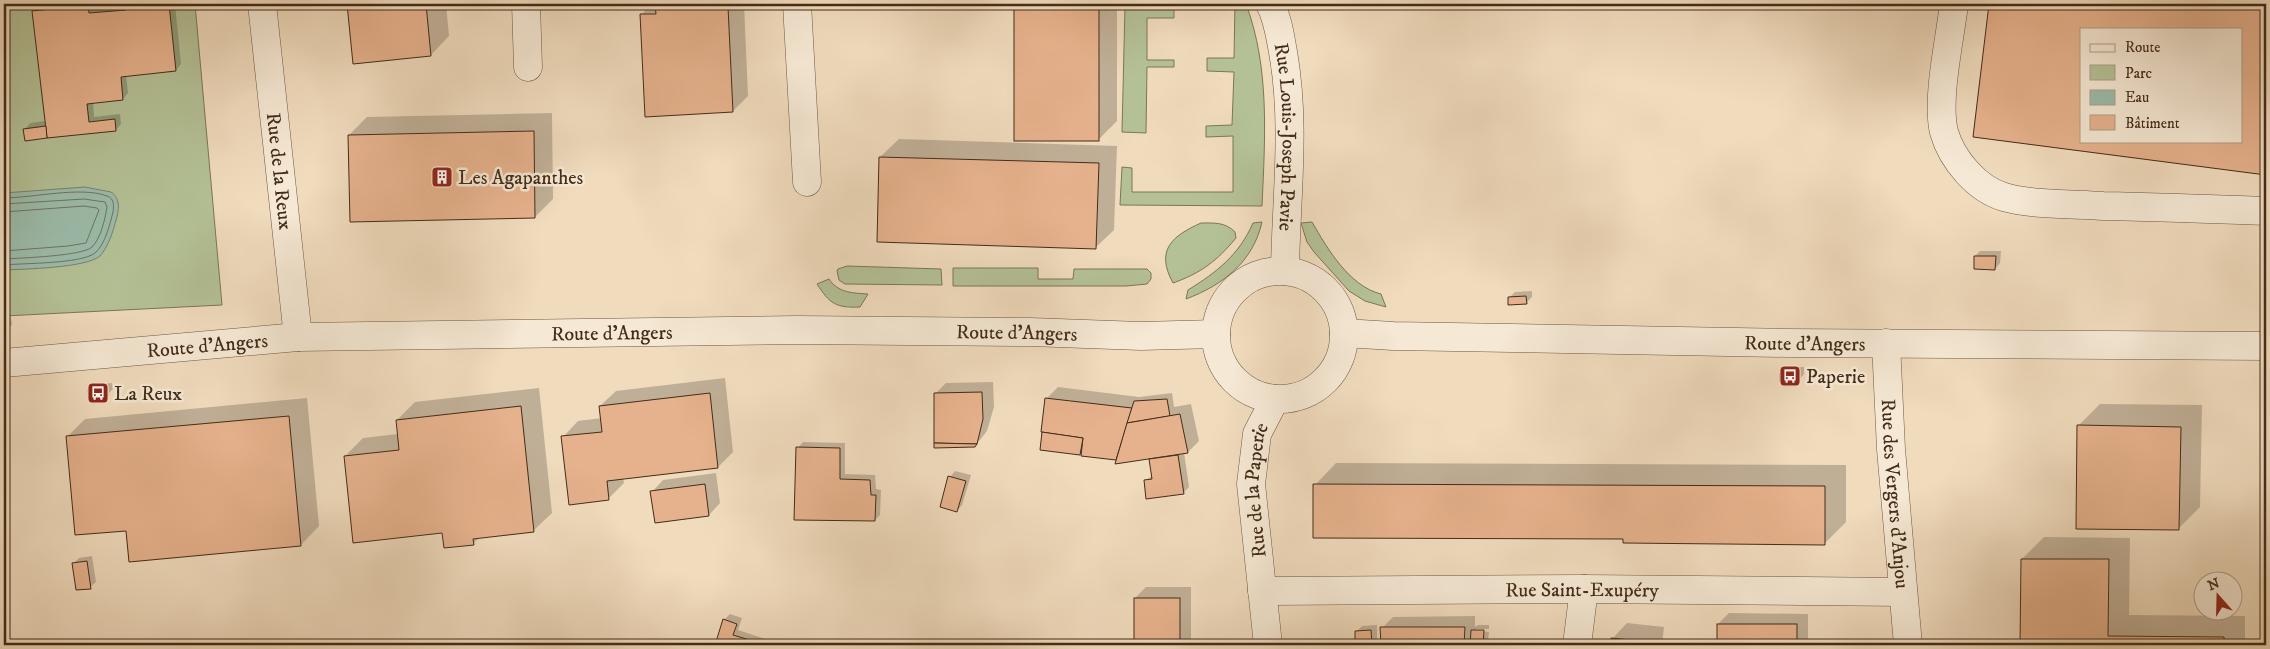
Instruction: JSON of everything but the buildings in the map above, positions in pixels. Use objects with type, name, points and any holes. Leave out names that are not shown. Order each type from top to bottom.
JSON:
[{"type":"street","name":"Rue de la Reux","points":[[262,4],[298,337]]},
{"type":"street","points":[[526,4],[528,67]]},
{"type":"street","points":[[797,4],[807,182]]},
{"type":"street","name":"Rue Louis-Joseph Pavie","points":[[1270,4],[1279,28],[1286,67],[1290,113],[1291,172],[1286,220],[1285,271]]},
{"type":"street","points":[[1954,4],[1941,108],[1945,133],[1953,152],[1965,170],[1978,183],[2004,197],[2052,204],[2266,211]]},
{"type":"street","points":[[1285,271],[1312,279],[1326,290],[1341,314],[1344,333],[1338,361],[1328,378],[1304,394],[1275,399],[1248,390],[1233,378],[1219,354],[1216,334],[1222,307],[1240,285],[1257,276],[1285,271]]},
{"type":"street","name":"Route d’Angers","points":[[5,365],[298,337],[797,330],[1030,332],[1150,336],[1216,334]]},
{"type":"street","name":"Route d’Angers","points":[[1344,333],[1520,339],[2266,346]]},
{"type":"street","name":"Rue des Vergers d’Anjou","points":[[1886,343],[1891,448],[1908,645]]},
{"type":"street","name":"Rue de la Paperie","points":[[1268,645],[1251,484],[1257,434],[1275,399]]},
{"type":"street","points":[[1578,645],[1584,589]]},
{"type":"street","name":"Rue Saint-Exupéry","points":[[1262,591],[1584,589],[1903,592]]},
{"type":"green space","points":[[4,4],[195,4],[222,305],[4,316]]},
{"type":"green space","points":[[1235,4],[1246,4],[1254,28],[1259,53],[1265,129],[1262,206],[1120,205],[1122,167],[1132,168],[1132,192],[1233,192],[1233,136],[1206,137],[1206,126],[1232,125],[1234,72],[1207,71],[1207,58],[1234,58]]},
{"type":"green space","points":[[1125,6],[1174,6],[1174,18],[1147,18],[1147,60],[1174,60],[1174,67],[1147,67],[1146,133],[1122,132]]},
{"type":"green space","points":[[1262,222],[1252,249],[1244,260],[1224,279],[1186,299],[1188,290],[1218,269],[1234,254],[1253,223]]},
{"type":"green space","points":[[1312,222],[1340,265],[1359,283],[1369,290],[1381,294],[1386,307],[1365,301],[1349,291],[1314,252],[1307,242],[1301,223]]},
{"type":"green space","points":[[1201,223],[1227,226],[1235,232],[1236,238],[1208,265],[1192,275],[1173,283],[1166,262],[1166,253],[1169,246],[1182,233]]},
{"type":"green space","points":[[847,266],[941,269],[942,285],[845,284],[839,280],[837,271]]},
{"type":"green space","points":[[953,268],[1038,268],[1038,279],[1073,279],[1074,269],[1147,269],[1151,273],[1151,279],[1147,284],[1126,286],[953,286]]},
{"type":"green space","points":[[829,279],[841,290],[851,293],[868,294],[860,307],[839,305],[830,300],[817,284]]},
{"type":"water","points":[[85,187],[111,192],[118,201],[118,212],[113,229],[108,244],[100,256],[93,260],[69,265],[4,270],[4,193]]},
{"type":"place","name":"Les Agapanthes","points":[[442,177]]},
{"type":"place","name":"Paperie","points":[[1790,376]]},
{"type":"place","name":"La Reux","points":[[98,393]]}]
